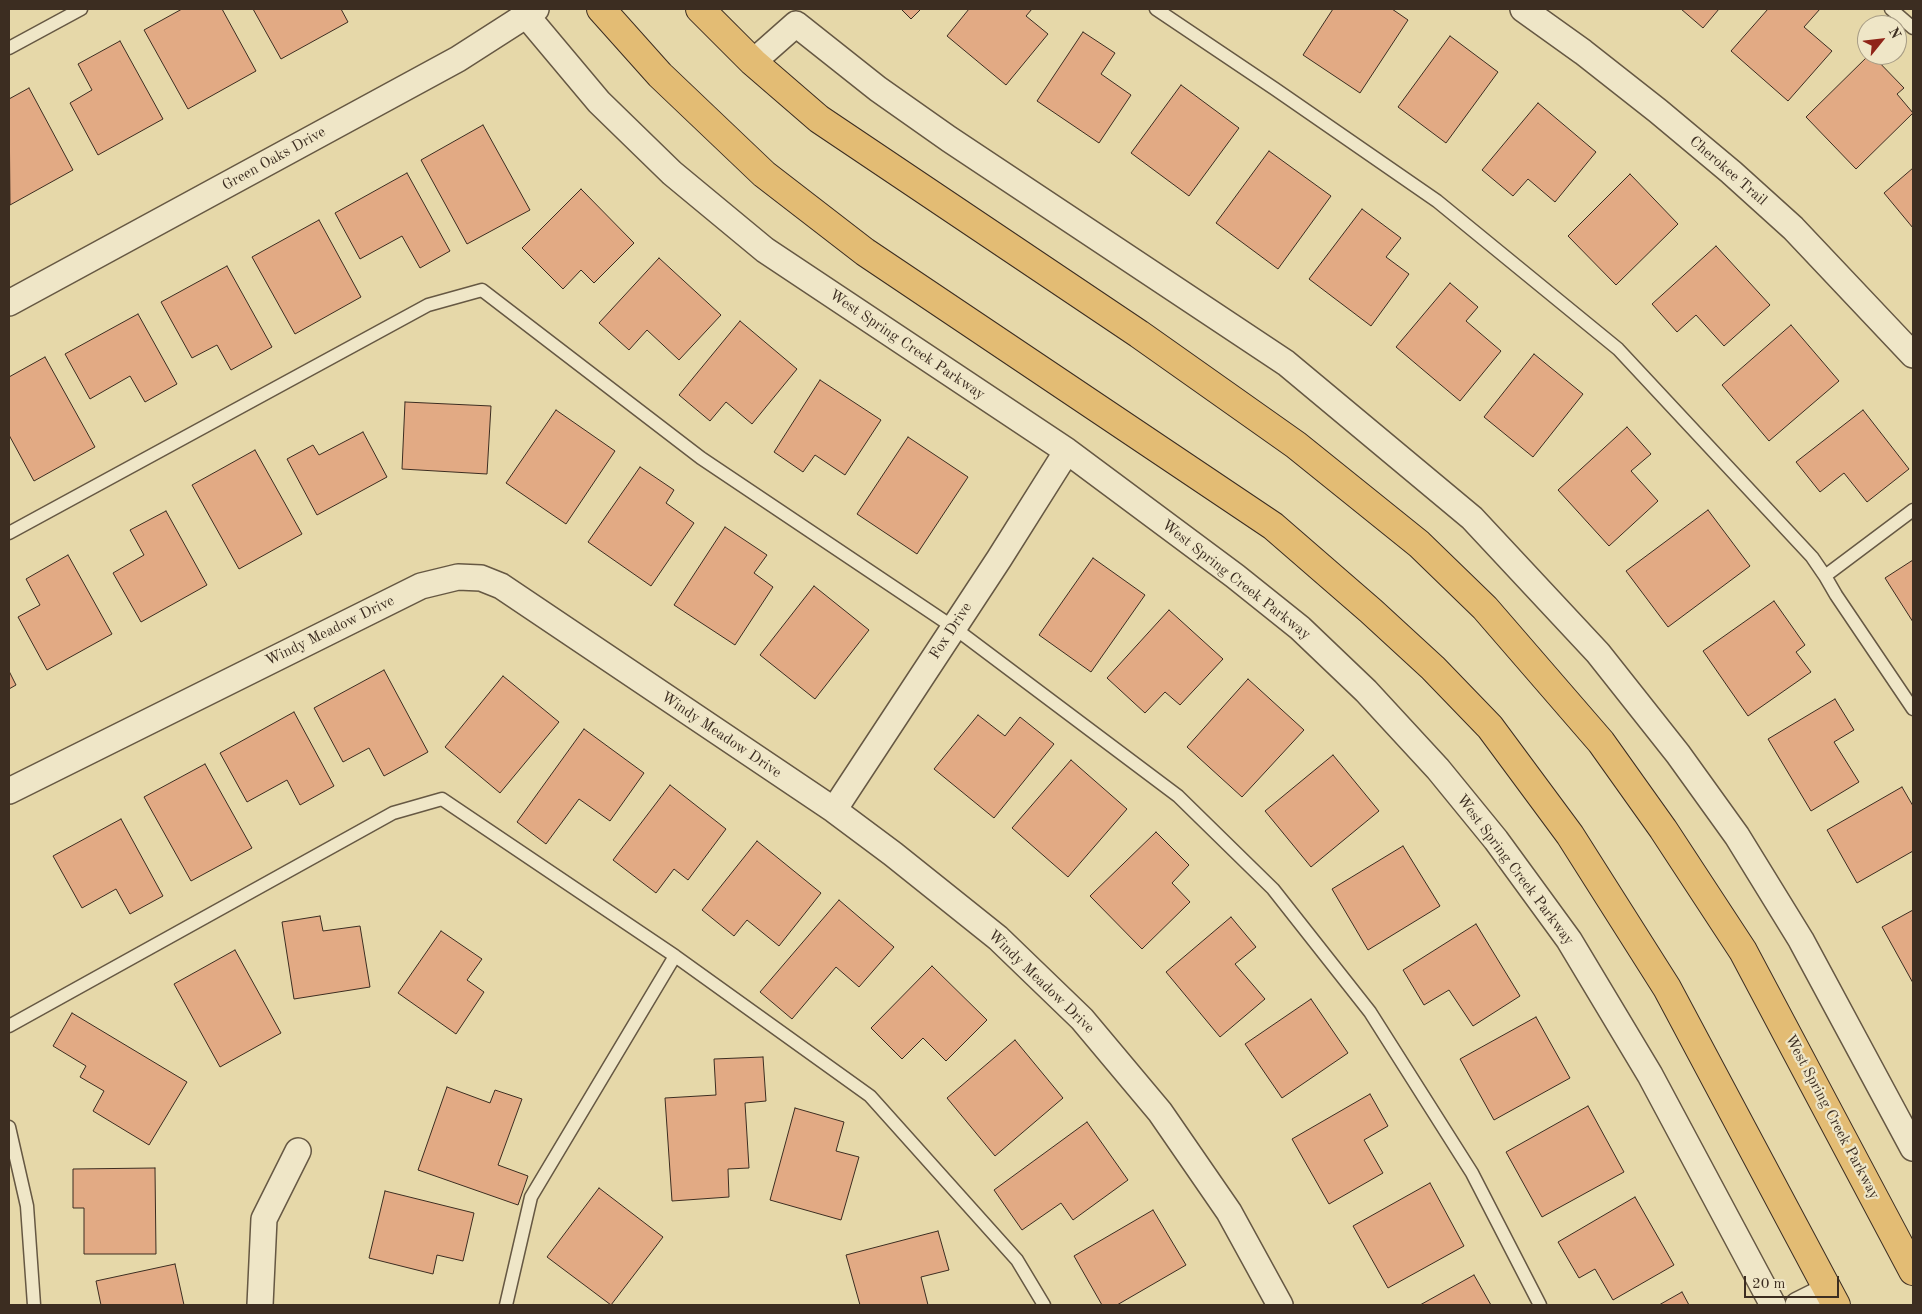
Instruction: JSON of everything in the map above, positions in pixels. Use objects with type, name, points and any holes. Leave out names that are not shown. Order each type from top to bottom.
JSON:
[{"type":"main road","points":[[601,9],[660,75],[764,174],[865,252],[1272,526],[1406,643],[1471,707],[1490,727],[1570,835],[1667,988],[1832,1298]]},
{"type":"main road","name":"West Spring Creek Parkway","points":[[700,9],[753,62],[819,119],[1139,334],[1296,445],[1419,544],[1485,608],[1601,742],[1663,829],[1743,950],[1910,1256]]},
{"type":"street","name":"Cherokee Trail","points":[[1523,9],[1583,52],[1731,172],[1793,228],[1913,355]]},
{"type":"street","name":"Green Oaks Drive","points":[[9,303],[458,59],[531,12]]},
{"type":"street","name":"West Spring Creek Parkway","points":[[531,12],[599,102],[672,173],[765,250],[1067,451],[1235,576],[1300,628],[1366,691],[1438,770],[1496,840],[1569,940],[1634,1049],[1773,1305]]},
{"type":"street","points":[[753,62],[796,24],[878,89],[1286,363],[1472,518],[1598,653],[1678,754],[1737,836],[1801,940],[1913,1148]]},
{"type":"street","name":"Fox Drive","points":[[834,810],[999,559],[1067,451]]},
{"type":"street","name":"Windy Meadow Drive","points":[[9,791],[421,586],[458,577],[481,578],[501,586],[834,810],[893,854],[998,938],[1082,1019],[1160,1112],[1229,1212],[1280,1305]]},
{"type":"street","points":[[260,1305],[264,1219],[298,1151]]},
{"type":"street","points":[[1798,1305],[1832,1298]]},
{"type":"lane","points":[[9,48],[81,9]]},
{"type":"lane","points":[[1156,9],[1275,88],[1437,201],[1618,349],[1812,557],[1913,709]]},
{"type":"lane","points":[[1891,9],[1913,28]]},
{"type":"lane","points":[[9,533],[428,305],[482,290],[701,458],[953,627],[1178,796],[1273,889],[1370,1012],[1472,1173],[1540,1305]]},
{"type":"lane","points":[[1825,576],[1913,510]]},
{"type":"lane","points":[[9,1026],[393,813],[442,799],[676,956],[870,1096],[1017,1260],[1044,1305]]},
{"type":"lane","points":[[506,1305],[531,1197],[676,956]]},
{"type":"lane","points":[[9,1127],[27,1206],[34,1305]]},
{"type":"building","points":[[182,9],[222,9],[256,71],[188,109],[144,30]]},
{"type":"building","points":[[253,9],[341,9],[348,22],[281,59]]},
{"type":"building","points":[[901,9],[921,9],[911,19]]},
{"type":"building","points":[[969,9],[1032,9],[1026,16],[1048,34],[1006,85],[947,36]]},
{"type":"building","points":[[1333,9],[1392,9],[1408,20],[1360,93],[1303,55]]},
{"type":"building","points":[[1681,9],[1719,9],[1703,28]]},
{"type":"building","points":[[1768,9],[1820,9],[1804,27],[1832,51],[1788,101],[1731,51]]},
{"type":"building","points":[[1083,32],[1115,53],[1101,74],[1131,95],[1099,143],[1037,101]]},
{"type":"building","points":[[1450,36],[1498,72],[1446,143],[1398,107]]},
{"type":"building","points":[[120,41],[163,119],[98,155],[70,103],[92,90],[78,64]]},
{"type":"building","points":[[1859,65],[1882,65],[1904,88],[1897,94],[1913,113],[1856,169],[1806,117]]},
{"type":"building","points":[[1181,85],[1239,128],[1189,196],[1131,153]]},
{"type":"building","points":[[29,88],[73,170],[10,205],[9,99]]},
{"type":"building","points":[[1538,103],[1596,152],[1555,202],[1528,179],[1513,196],[1482,170]]},
{"type":"building","points":[[483,125],[530,210],[467,244],[421,160]]},
{"type":"building","points":[[1269,151],[1331,196],[1278,269],[1216,223]]},
{"type":"building","points":[[1913,168],[1913,228],[1884,193]]},
{"type":"building","points":[[407,173],[450,251],[420,268],[402,236],[360,259],[335,213]]},
{"type":"building","points":[[1630,174],[1678,224],[1616,285],[1568,236]]},
{"type":"building","points":[[581,189],[634,243],[594,283],[581,270],[563,289],[522,248]]},
{"type":"building","points":[[1362,209],[1401,238],[1386,257],[1409,274],[1371,326],[1309,279]]},
{"type":"building","points":[[319,220],[361,297],[295,334],[252,257]]},
{"type":"building","points":[[1716,246],[1770,305],[1724,346],[1696,315],[1677,332],[1652,304]]},
{"type":"building","points":[[659,258],[721,315],[679,360],[647,330],[629,350],[599,323]]},
{"type":"building","points":[[227,266],[272,347],[231,370],[217,345],[192,358],[161,302]]},
{"type":"building","points":[[1450,283],[1478,307],[1466,321],[1501,351],[1460,401],[1396,347]]},
{"type":"building","points":[[138,314],[177,384],[145,402],[130,376],[90,399],[65,354]]},
{"type":"building","points":[[740,321],[797,369],[752,424],[726,402],[710,421],[679,395]]},
{"type":"building","points":[[1791,325],[1839,381],[1769,441],[1722,385]]},
{"type":"building","points":[[1534,354],[1583,394],[1533,457],[1484,417]]},
{"type":"building","points":[[45,357],[95,447],[34,481],[9,435],[9,377]]},
{"type":"building","points":[[820,380],[881,420],[845,475],[815,455],[803,472],[774,452]]},
{"type":"building","points":[[405,402],[491,406],[487,474],[402,469]]},
{"type":"building","points":[[556,410],[615,451],[566,524],[506,483]]},
{"type":"building","points":[[1863,410],[1909,469],[1867,502],[1844,473],[1820,492],[1796,462]]},
{"type":"building","points":[[1627,427],[1651,454],[1631,471],[1658,501],[1609,546],[1558,490]]},
{"type":"building","points":[[363,432],[387,477],[317,515],[287,459],[313,445],[319,455]]},
{"type":"building","points":[[908,437],[968,477],[917,554],[857,514]]},
{"type":"building","points":[[255,450],[302,534],[239,569],[192,485]]},
{"type":"building","points":[[640,467],[674,490],[666,503],[694,523],[651,586],[588,542]]},
{"type":"building","points":[[1708,510],[1750,566],[1668,627],[1626,571]]},
{"type":"building","points":[[166,511],[207,585],[141,622],[113,573],[144,555],[130,530]]},
{"type":"building","points":[[725,527],[767,555],[754,573],[773,587],[735,645],[674,605]]},
{"type":"building","points":[[68,555],[112,634],[47,670],[18,617],[40,605],[26,579]]},
{"type":"building","points":[[1093,558],[1145,595],[1091,672],[1039,635]]},
{"type":"building","points":[[1913,560],[1913,622],[1885,578]]},
{"type":"building","points":[[814,586],[869,630],[815,699],[760,655]]},
{"type":"building","points":[[1774,601],[1805,645],[1796,652],[1811,672],[1748,716],[1703,651]]},
{"type":"building","points":[[1169,610],[1223,659],[1180,705],[1165,692],[1145,713],[1107,678]]},
{"type":"building","points":[[384,670],[428,752],[384,776],[369,748],[343,762],[314,708]]},
{"type":"building","points":[[9,671],[16,685],[9,689]]},
{"type":"building","points":[[503,676],[559,722],[500,793],[445,747]]},
{"type":"building","points":[[1248,679],[1304,730],[1242,797],[1187,747]]},
{"type":"building","points":[[1835,699],[1854,730],[1834,742],[1859,782],[1811,811],[1768,739]]},
{"type":"building","points":[[294,712],[334,786],[300,805],[287,780],[247,802],[220,753]]},
{"type":"building","points":[[978,715],[1005,736],[1020,717],[1054,744],[994,818],[934,769]]},
{"type":"building","points":[[584,729],[644,773],[610,821],[579,799],[546,844],[517,822]]},
{"type":"building","points":[[1333,755],[1379,811],[1311,867],[1265,811]]},
{"type":"building","points":[[1071,760],[1127,809],[1068,877],[1012,828]]},
{"type":"building","points":[[205,764],[252,848],[191,881],[144,797]]},
{"type":"building","points":[[670,785],[726,829],[688,880],[674,869],[656,893],[613,860]]},
{"type":"building","points":[[1902,787],[1913,806],[1913,851],[1857,883],[1827,830]]},
{"type":"building","points":[[121,819],[163,896],[130,914],[116,889],[82,908],[53,856]]},
{"type":"building","points":[[1156,832],[1189,865],[1172,883],[1190,902],[1142,949],[1090,896]]},
{"type":"building","points":[[757,841],[821,893],[779,946],[747,920],[734,936],[702,910]]},
{"type":"building","points":[[1403,846],[1440,906],[1368,950],[1332,889]]},
{"type":"building","points":[[839,900],[894,947],[859,987],[836,967],[792,1019],[760,992]]},
{"type":"building","points":[[1913,910],[1913,983],[1882,927]]},
{"type":"building","points":[[320,916],[323,931],[360,926],[370,987],[294,999],[282,922]]},
{"type":"building","points":[[1231,917],[1256,947],[1235,964],[1265,999],[1220,1037],[1166,972]]},
{"type":"building","points":[[1476,924],[1520,996],[1473,1026],[1449,990],[1424,1005],[1403,970]]},
{"type":"building","points":[[441,931],[482,959],[467,980],[484,992],[456,1034],[398,993]]},
{"type":"building","points":[[235,950],[281,1033],[220,1067],[174,984]]},
{"type":"building","points":[[932,966],[987,1020],[946,1061],[923,1038],[902,1059],[871,1028]]},
{"type":"building","points":[[1311,999],[1348,1053],[1282,1098],[1245,1044]]},
{"type":"building","points":[[72,1013],[187,1082],[149,1145],[93,1111],[104,1091],[80,1077],[86,1066],[53,1046]]},
{"type":"building","points":[[1536,1017],[1570,1078],[1494,1120],[1460,1059]]},
{"type":"building","points":[[1015,1040],[1063,1098],[995,1156],[947,1098]]},
{"type":"building","points":[[763,1057],[766,1101],[745,1103],[749,1168],[728,1169],[729,1197],[672,1201],[665,1098],[716,1095],[714,1059]]},
{"type":"building","points":[[447,1087],[490,1103],[495,1090],[522,1099],[498,1165],[528,1176],[518,1205],[418,1170]]},
{"type":"building","points":[[1370,1094],[1388,1126],[1364,1140],[1383,1173],[1329,1204],[1292,1139]]},
{"type":"building","points":[[1588,1106],[1624,1172],[1542,1217],[1506,1152]]},
{"type":"building","points":[[795,1108],[844,1122],[836,1151],[859,1157],[841,1220],[770,1200]]},
{"type":"building","points":[[1087,1122],[1128,1180],[1073,1220],[1061,1203],[1022,1230],[994,1190]]},
{"type":"building","points":[[155,1168],[156,1254],[84,1254],[84,1208],[73,1208],[73,1169]]},
{"type":"building","points":[[1430,1183],[1464,1246],[1388,1288],[1353,1226]]},
{"type":"building","points":[[599,1188],[663,1237],[611,1305],[547,1257]]},
{"type":"building","points":[[385,1191],[474,1213],[463,1261],[437,1255],[433,1274],[369,1258]]},
{"type":"building","points":[[1635,1197],[1674,1265],[1613,1300],[1595,1269],[1579,1278],[1558,1242]]},
{"type":"building","points":[[1153,1210],[1186,1265],[1117,1305],[1102,1305],[1074,1256]]},
{"type":"building","points":[[938,1231],[949,1270],[921,1277],[928,1305],[860,1305],[846,1255]]},
{"type":"building","points":[[175,1264],[184,1305],[101,1305],[96,1281]]},
{"type":"building","points":[[1474,1275],[1491,1305],[1420,1305]]},
{"type":"building","points":[[1682,1292],[1689,1305],[1659,1305]]}]
